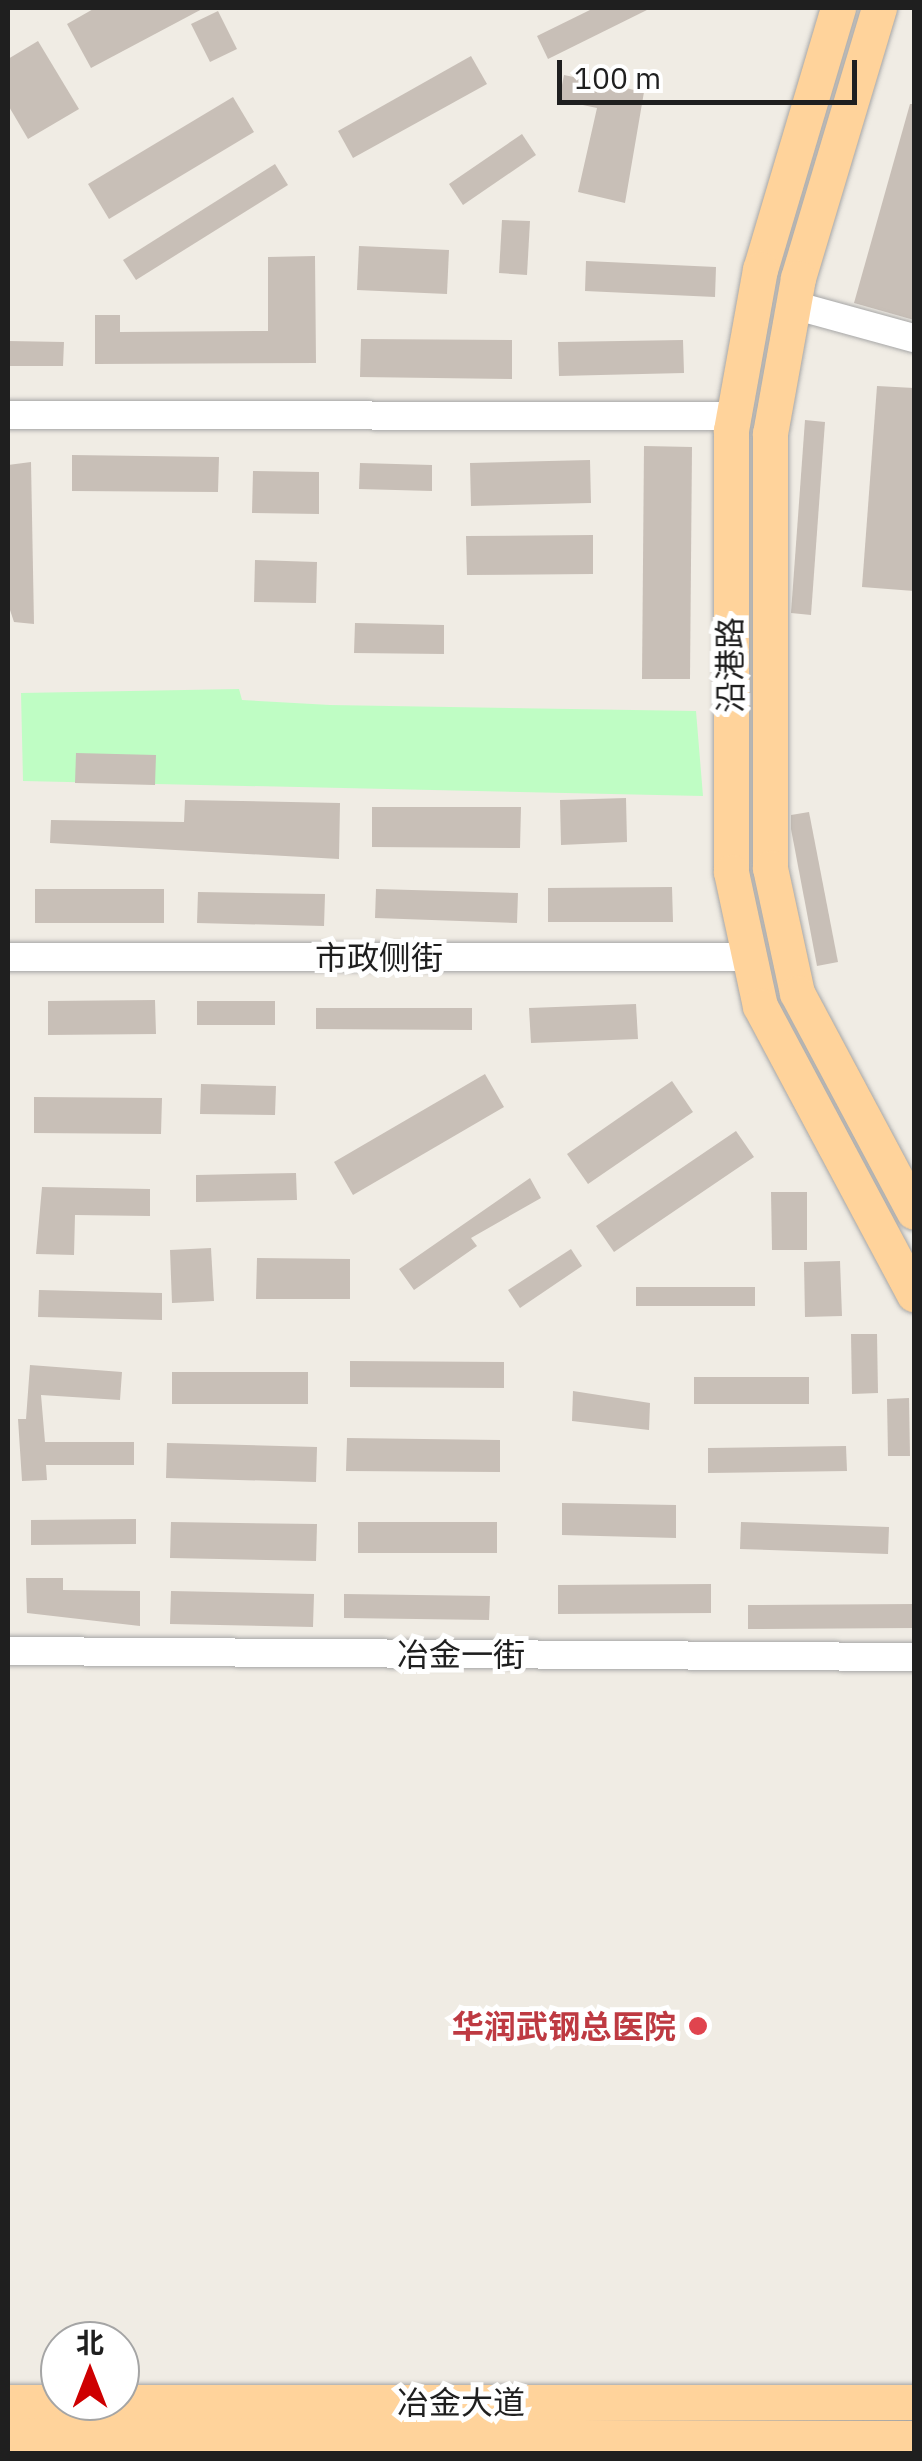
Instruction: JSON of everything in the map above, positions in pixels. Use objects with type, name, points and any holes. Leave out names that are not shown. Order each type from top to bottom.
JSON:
[{"type":"main road","name":"沿港路","points":[[838,8],[760,269],[734,416],[732,872],[760,1006],[914,1294]]},
{"type":"main road","name":"沿港路","points":[[879,8],[793,306],[770,433],[770,868],[797,992],[914,1212]]},
{"type":"main road","points":[[857,1188],[892,1170]]},
{"type":"main road","name":"冶金大道","points":[[8,2402],[914,2402]]},
{"type":"main road","name":"冶金大道","points":[[8,2435],[914,2438]]},
{"type":"street","points":[[793,306],[914,338]]},
{"type":"street","points":[[8,415],[734,416]]},
{"type":"street","name":"市政侧街","points":[[8,957],[750,957]]},
{"type":"street","name":"冶金一街","points":[[8,1651],[914,1658]]},
{"type":"green space","points":[[239,689],[242,700],[330,705],[696,711],[703,796],[23,781],[21,693]]},
{"type":"building","points":[[95,8],[204,8],[91,68],[67,24]]},
{"type":"building","points":[[594,8],[651,8],[548,59],[537,36]]},
{"type":"building","points":[[218,11],[237,49],[210,62],[191,24]]},
{"type":"building","points":[[38,41],[79,109],[28,139],[8,105],[8,59]]},
{"type":"building","points":[[471,56],[487,84],[353,158],[338,131]]},
{"type":"building","points":[[564,75],[644,92],[625,203],[578,192],[597,108],[559,100]]},
{"type":"building","points":[[233,97],[254,132],[109,219],[88,184]]},
{"type":"building","points":[[910,104],[914,104],[914,320],[854,303]]},
{"type":"building","points":[[522,134],[536,155],[463,205],[449,184]]},
{"type":"building","points":[[275,164],[288,185],[136,280],[123,260]]},
{"type":"building","points":[[502,220],[530,221],[527,275],[499,273]]},
{"type":"building","points":[[359,246],[449,250],[447,294],[357,290]]},
{"type":"building","points":[[315,256],[316,363],[95,364],[95,315],[120,315],[120,332],[268,331],[268,257]]},
{"type":"building","points":[[586,261],[716,267],[715,297],[585,291]]},
{"type":"building","points":[[361,339],[512,340],[512,379],[360,377]]},
{"type":"building","points":[[683,340],[684,373],[559,376],[558,342]]},
{"type":"building","points":[[8,341],[64,342],[63,366],[8,366]]},
{"type":"building","points":[[877,386],[914,388],[914,591],[862,587]]},
{"type":"building","points":[[805,420],[825,422],[811,615],[791,613]]},
{"type":"building","points":[[644,446],[692,447],[690,679],[642,679]]},
{"type":"building","points":[[72,455],[219,457],[218,492],[72,491]]},
{"type":"building","points":[[590,460],[591,503],[471,506],[470,463]]},
{"type":"building","points":[[31,462],[34,624],[14,622],[8,604],[8,465]]},
{"type":"building","points":[[360,463],[432,465],[432,491],[359,489]]},
{"type":"building","points":[[253,471],[319,472],[319,514],[252,513]]},
{"type":"building","points":[[593,535],[593,574],[467,575],[466,536]]},
{"type":"building","points":[[255,560],[317,562],[316,603],[254,602]]},
{"type":"building","points":[[355,623],[444,625],[444,654],[354,653]]},
{"type":"building","points":[[76,753],[156,755],[155,785],[75,783]]},
{"type":"building","points":[[626,798],[627,842],[561,845],[560,800]]},
{"type":"building","points":[[185,800],[340,803],[339,859],[50,843],[51,820],[184,822]]},
{"type":"building","points":[[372,807],[521,807],[520,848],[372,847]]},
{"type":"building","points":[[809,812],[838,962],[817,966],[791,829],[791,815]]},
{"type":"building","points":[[672,887],[673,922],[548,922],[548,888]]},
{"type":"building","points":[[35,889],[164,889],[164,923],[35,923]]},
{"type":"building","points":[[376,889],[518,893],[517,923],[375,918]]},
{"type":"building","points":[[198,892],[325,894],[324,926],[197,923]]},
{"type":"building","points":[[155,1000],[156,1034],[48,1035],[48,1001]]},
{"type":"building","points":[[197,1001],[275,1001],[275,1025],[197,1025]]},
{"type":"building","points":[[636,1004],[638,1039],[531,1043],[529,1008]]},
{"type":"building","points":[[316,1008],[472,1008],[472,1030],[316,1029]]},
{"type":"building","points":[[485,1074],[504,1107],[353,1195],[334,1162]]},
{"type":"building","points":[[672,1081],[693,1112],[588,1184],[567,1154]]},
{"type":"building","points":[[201,1084],[276,1086],[275,1115],[200,1114]]},
{"type":"building","points":[[34,1097],[162,1098],[161,1134],[34,1133]]},
{"type":"building","points":[[736,1131],[754,1157],[614,1252],[596,1226]]},
{"type":"building","points":[[296,1173],[297,1200],[196,1202],[196,1175]]},
{"type":"building","points":[[530,1178],[541,1198],[471,1238],[477,1246],[414,1290],[399,1269]]},
{"type":"building","points":[[42,1187],[150,1189],[150,1216],[75,1215],[74,1255],[36,1254]]},
{"type":"building","points":[[771,1192],[807,1192],[807,1250],[772,1250]]},
{"type":"building","points":[[211,1248],[214,1301],[172,1303],[170,1250]]},
{"type":"building","points":[[571,1249],[582,1266],[520,1308],[508,1290]]},
{"type":"building","points":[[257,1258],[350,1259],[350,1299],[256,1299]]},
{"type":"building","points":[[840,1261],[842,1316],[805,1317],[804,1262]]},
{"type":"building","points":[[636,1287],[755,1287],[755,1306],[636,1306]]},
{"type":"building","points":[[39,1290],[162,1293],[162,1320],[38,1317]]},
{"type":"building","points":[[851,1334],[877,1334],[878,1393],[852,1394]]},
{"type":"building","points":[[350,1361],[504,1362],[504,1388],[350,1387]]},
{"type":"building","points":[[30,1365],[122,1372],[120,1400],[41,1395],[45,1442],[134,1442],[134,1465],[46,1465],[47,1480],[22,1481],[18,1419],[26,1419]]},
{"type":"building","points":[[172,1372],[308,1372],[308,1404],[172,1404]]},
{"type":"building","points":[[694,1377],[809,1377],[809,1404],[694,1404]]},
{"type":"building","points":[[573,1391],[650,1403],[649,1430],[572,1421]]},
{"type":"building","points":[[909,1398],[910,1456],[888,1456],[887,1399]]},
{"type":"building","points":[[347,1438],[500,1440],[500,1472],[346,1471]]},
{"type":"building","points":[[167,1443],[317,1447],[316,1482],[166,1478]]},
{"type":"building","points":[[846,1446],[847,1471],[708,1473],[708,1448]]},
{"type":"building","points":[[562,1503],[676,1505],[676,1538],[562,1535]]},
{"type":"building","points":[[136,1519],[136,1544],[31,1545],[31,1520]]},
{"type":"building","points":[[171,1522],[317,1524],[316,1561],[170,1558]]},
{"type":"building","points":[[358,1522],[497,1522],[497,1553],[358,1553]]},
{"type":"building","points":[[741,1522],[889,1527],[888,1554],[740,1549]]},
{"type":"building","points":[[26,1578],[63,1578],[63,1590],[140,1591],[140,1626],[27,1613]]},
{"type":"building","points":[[711,1584],[711,1613],[558,1614],[558,1585]]},
{"type":"building","points":[[171,1591],[314,1594],[313,1627],[170,1624]]},
{"type":"building","points":[[344,1594],[490,1596],[489,1620],[344,1618]]},
{"type":"building","points":[[914,1604],[914,1628],[748,1629],[748,1605]]},
{"type":"place","name":"华润武钢总医院","points":[[698,2026]]}]
